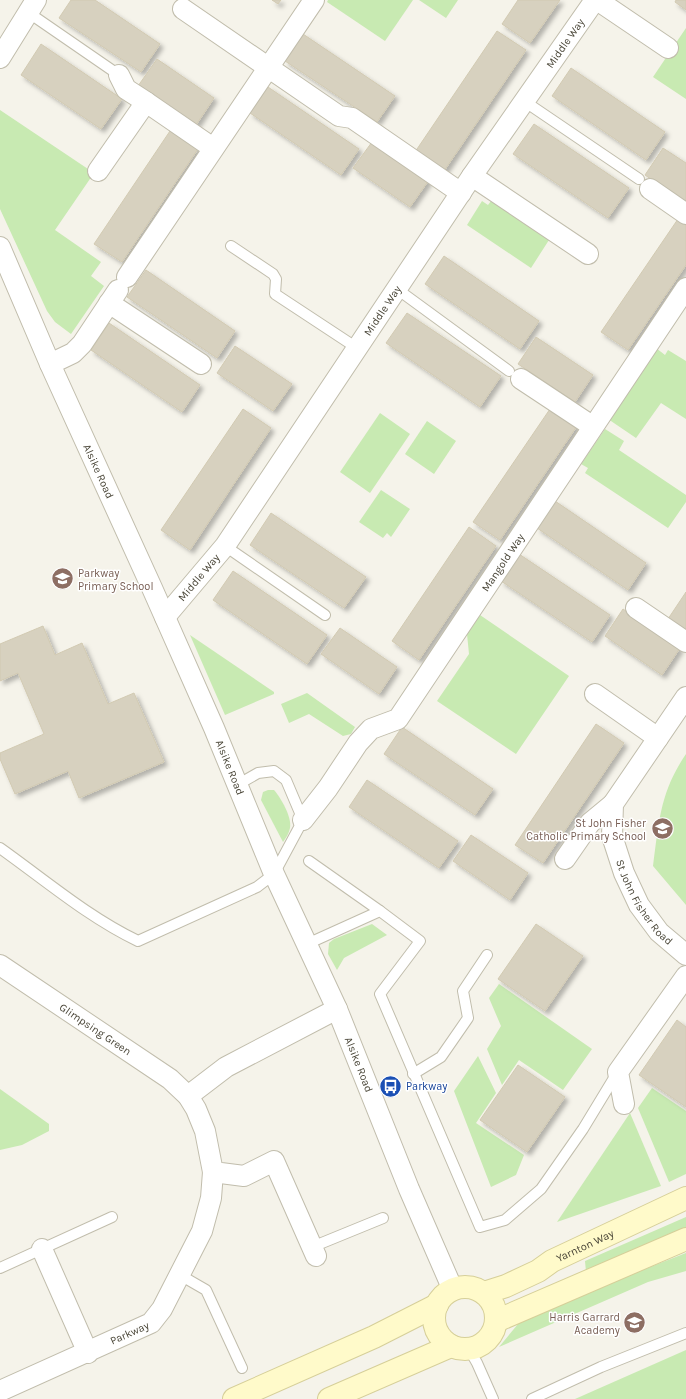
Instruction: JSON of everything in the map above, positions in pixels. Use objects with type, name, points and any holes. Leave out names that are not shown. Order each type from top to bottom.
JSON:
[{"type":"street","points":[[50,364],[72,353],[82,344],[314,0]]},
{"type":"street","name":"Middle Way","points":[[165,617],[225,546],[472,176],[596,0],[668,48]]},
{"type":"street","points":[[0,58],[32,7]]},
{"type":"street","points":[[183,9],[339,116],[352,118],[461,193]]},
{"type":"street","points":[[119,74],[126,89],[213,148]]},
{"type":"street","points":[[98,171],[146,102]]},
{"type":"street","points":[[472,176],[588,254]]},
{"type":"street","points":[[644,184],[686,214]]},
{"type":"street","name":"Alsike Road","points":[[0,247],[50,364],[165,617],[274,874],[337,1009],[409,1189],[452,1290]]},
{"type":"street","name":"Mangold Way","points":[[304,820],[328,788],[358,743],[371,729],[398,719],[592,426],[686,288]]},
{"type":"street","points":[[118,290],[201,364]]},
{"type":"street","points":[[515,375],[592,426]]},
{"type":"street","points":[[636,608],[686,642]]},
{"type":"street","points":[[595,694],[658,738]]},
{"type":"street","points":[[565,859],[590,823],[613,804],[686,697]]},
{"type":"street","name":"St John Fisher Road","points":[[613,804],[612,836],[624,873],[639,905],[659,932],[686,955]]},
{"type":"street","name":"Glimpsing Green","points":[[2,972],[170,1079],[188,1096]]},
{"type":"street","points":[[624,1104],[618,1072],[686,976]]},
{"type":"street","points":[[188,1096],[226,1067],[337,1009]]},
{"type":"street","name":"Parkway","points":[[0,1391],[151,1323],[162,1309],[202,1231],[211,1198],[213,1172],[205,1131],[188,1096]]},
{"type":"street","points":[[213,1172],[244,1176],[274,1161],[314,1251]]},
{"type":"street","name":"Yarnton Way","points":[[484,1293],[506,1286],[538,1271],[552,1261],[686,1198]]},
{"type":"street","points":[[496,1321],[686,1239]]},
{"type":"street","points":[[42,1249],[88,1352]]},
{"type":"street","points":[[329,1399],[460,1348],[480,1346],[489,1338],[494,1329],[496,1321],[495,1310],[490,1298],[484,1293],[470,1287],[452,1290],[441,1299],[437,1305],[434,1316],[436,1329],[445,1342],[460,1348]]},
{"type":"street","points":[[234,1399],[374,1337],[437,1305]]},
{"type":"lane","points":[[32,7],[119,74]]},
{"type":"lane","points":[[524,101],[644,184]]},
{"type":"lane","points":[[232,246],[273,274],[276,279],[275,294],[357,348]]},
{"type":"lane","points":[[397,289],[515,375]]},
{"type":"lane","points":[[225,546],[325,615]]},
{"type":"lane","points":[[0,848],[45,882],[115,930],[138,941],[257,887],[274,874],[304,820],[286,780],[274,771],[258,773],[237,785]]},
{"type":"lane","points":[[309,861],[420,941],[380,994],[413,1074],[480,1227],[504,1220],[541,1189],[583,1129],[618,1072]]},
{"type":"lane","points":[[307,944],[380,911]]},
{"type":"lane","points":[[413,1074],[441,1057],[468,1018],[463,991],[487,955]]},
{"type":"lane","points":[[0,1268],[112,1216]]},
{"type":"lane","points":[[314,1251],[383,1218]]},
{"type":"lane","points":[[180,1275],[206,1290],[242,1368]]},
{"type":"lane","points":[[532,1399],[601,1367],[686,1333]]},
{"type":"lane","points":[[460,1348],[478,1363],[493,1399]]},
{"type":"green space","points":[[328,0],[413,0],[385,41],[327,2]]},
{"type":"green space","points":[[419,0],[458,0],[446,18]]},
{"type":"green space","points":[[686,28],[686,99],[653,77]]},
{"type":"green space","points":[[0,110],[94,173],[55,230],[101,262],[91,276],[104,286],[71,334],[55,322],[47,311],[0,209]]},
{"type":"green space","points":[[482,201],[488,205],[491,201],[549,240],[531,268],[467,225]]},
{"type":"green space","points":[[656,348],[665,355],[668,350],[686,361],[686,419],[661,403],[636,438],[608,419]]},
{"type":"green space","points":[[380,413],[410,434],[370,493],[340,472]]},
{"type":"green space","points":[[427,421],[456,441],[434,474],[405,454]]},
{"type":"green space","points":[[605,429],[624,441],[619,450],[686,495],[686,502],[668,528],[585,473],[588,468],[581,464]]},
{"type":"green space","points":[[381,490],[410,509],[391,537],[387,533],[383,538],[359,522]]},
{"type":"green space","points":[[480,615],[569,676],[516,754],[437,701],[469,654],[467,634]]},
{"type":"green space","points":[[190,635],[274,692],[274,694],[225,715]]},
{"type":"green space","points":[[307,693],[355,727],[351,734],[343,736],[309,714],[289,723],[281,704]]},
{"type":"green space","points":[[686,754],[686,905],[653,866],[662,808],[671,781]]},
{"type":"green space","points":[[274,790],[277,793],[283,803],[289,819],[290,830],[283,842],[261,800],[263,792]]},
{"type":"green space","points":[[372,924],[387,935],[344,958],[337,970],[328,954],[329,943],[334,939]]},
{"type":"green space","points":[[499,984],[592,1049],[563,1090],[519,1060],[502,1085],[487,1049],[501,1026],[489,998]]},
{"type":"green space","points":[[478,1056],[496,1093],[476,1123],[524,1155],[516,1175],[491,1187],[454,1091]]},
{"type":"green space","points":[[652,1088],[686,1111],[686,1174],[669,1182],[638,1108]]},
{"type":"green space","points":[[0,1089],[49,1124],[49,1131],[22,1145],[0,1150]]},
{"type":"green space","points":[[630,1113],[661,1186],[557,1222]]},
{"type":"green space","points":[[686,1217],[686,1233],[586,1272],[585,1261]]},
{"type":"green space","points":[[686,1253],[686,1271],[648,1282],[499,1347],[518,1324],[535,1312]]},
{"type":"green space","points":[[686,1350],[686,1399],[575,1399]]},
{"type":"building","points":[[71,0],[95,0],[160,44],[141,72],[59,18]]},
{"type":"building","points":[[272,0],[281,0],[278,4]]},
{"type":"building","points":[[518,0],[560,0],[530,43],[502,24]]},
{"type":"building","points":[[676,0],[686,0],[686,10],[675,2]]},
{"type":"building","points":[[497,31],[526,50],[444,171],[415,152]]},
{"type":"building","points":[[303,34],[395,96],[377,122],[285,61]]},
{"type":"building","points":[[41,44],[122,99],[101,129],[21,75]]},
{"type":"building","points":[[157,59],[214,98],[196,125],[138,86]]},
{"type":"building","points":[[571,68],[665,132],[646,160],[552,96]]},
{"type":"building","points":[[268,87],[359,149],[341,175],[250,113]]},
{"type":"building","points":[[534,124],[629,188],[608,218],[513,154]]},
{"type":"building","points":[[170,131],[198,149],[122,262],[94,244]]},
{"type":"building","points":[[372,142],[429,180],[410,207],[353,168]]},
{"type":"building","points":[[663,148],[686,163],[686,203],[645,175]]},
{"type":"building","points":[[678,219],[686,225],[686,265],[628,350],[601,332]]},
{"type":"building","points":[[444,256],[539,321],[520,349],[425,284]]},
{"type":"building","points":[[146,270],[235,331],[217,358],[127,297]]},
{"type":"building","points":[[407,313],[501,376],[480,407],[386,343]]},
{"type":"building","points":[[109,323],[200,385],[182,412],[91,350]]},
{"type":"building","points":[[536,337],[593,375],[575,402],[518,364]]},
{"type":"building","points":[[235,346],[292,384],[273,411],[217,373]]},
{"type":"building","points":[[243,409],[271,428],[190,550],[161,530]]},
{"type":"building","points":[[550,409],[577,426],[500,540],[473,522]]},
{"type":"building","points":[[555,501],[646,563],[628,590],[537,528]]},
{"type":"building","points":[[271,513],[366,577],[344,608],[250,545]]},
{"type":"building","points":[[469,527],[496,546],[419,660],[392,641]]},
{"type":"building","points":[[519,554],[610,615],[592,642],[501,581]]},
{"type":"building","points":[[233,571],[327,635],[307,664],[213,600]]},
{"type":"building","points":[[686,592],[686,631],[668,619]]},
{"type":"building","points":[[623,609],[680,648],[662,675],[605,636]]},
{"type":"building","points":[[43,626],[55,655],[82,643],[108,704],[134,693],[164,762],[79,798],[68,771],[15,794],[0,759],[0,753],[44,734],[18,673],[0,681],[0,644]]},
{"type":"building","points":[[340,628],[397,667],[379,694],[321,654]]},
{"type":"building","points":[[596,724],[624,743],[543,863],[515,845]]},
{"type":"building","points":[[402,727],[493,789],[475,815],[384,754]]},
{"type":"building","points":[[367,780],[458,841],[439,868],[349,807]]},
{"type":"building","points":[[471,835],[528,873],[510,900],[453,861]]},
{"type":"building","points":[[536,924],[583,956],[545,1011],[498,979]]},
{"type":"building","points":[[677,1020],[686,1027],[686,1107],[639,1075]]},
{"type":"building","points":[[518,1065],[565,1097],[527,1152],[480,1120]]},
{"type":"place","name":"Parkway Primary School","points":[[63,579]]},
{"type":"place","name":"St John Fisher Catholic Primary School","points":[[662,829]]},
{"type":"place","name":"Parkway","points":[[391,1086]]},
{"type":"place","name":"Harris Garrard Academy","points":[[635,1323]]}]
